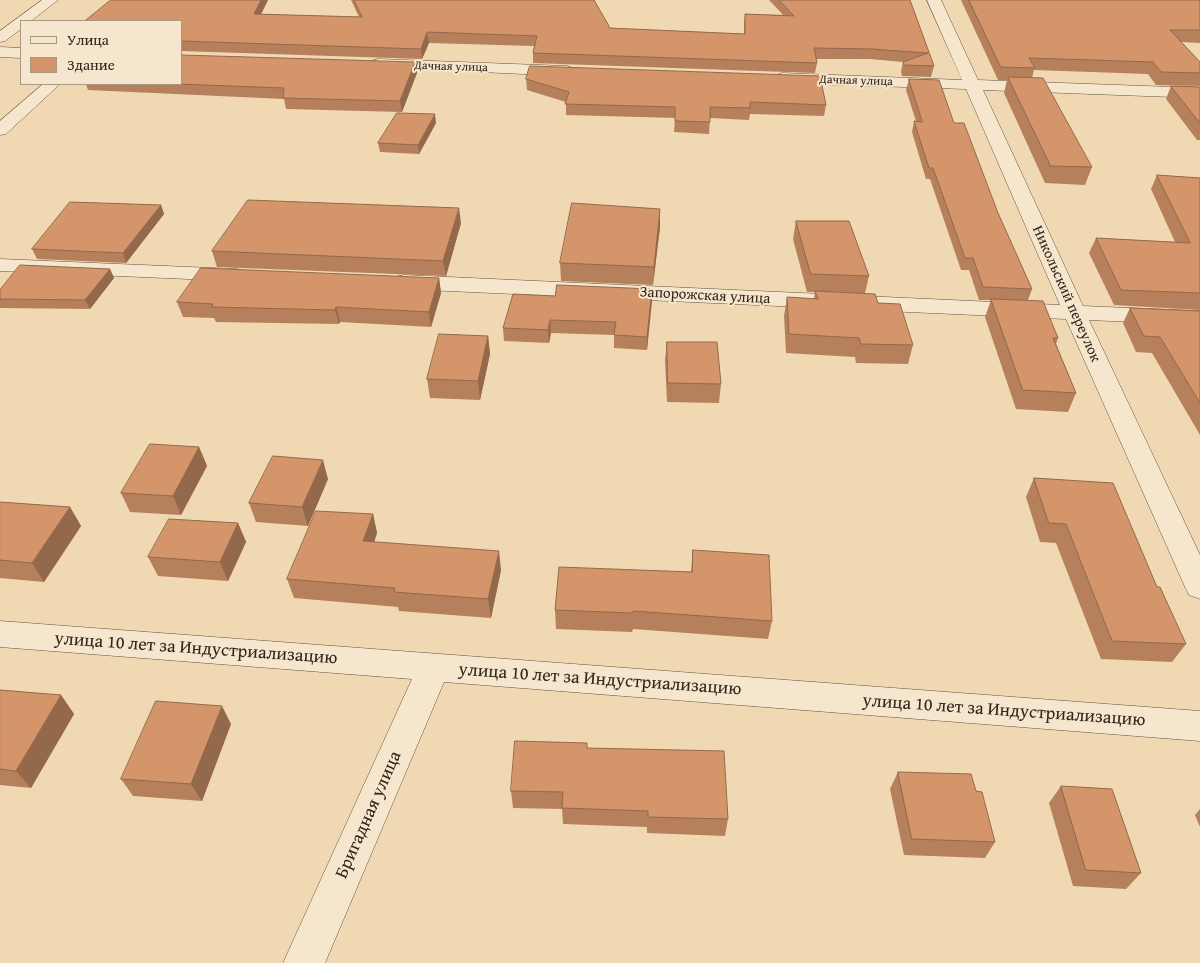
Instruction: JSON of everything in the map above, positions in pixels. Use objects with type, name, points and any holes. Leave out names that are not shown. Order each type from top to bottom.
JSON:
[{"type":"street","points":[[25,20],[51,0]]},
{"type":"street","name":"Никольский переулок","points":[[934,0],[1200,587]]},
{"type":"street","points":[[0,38],[20,23]]},
{"type":"street","points":[[0,52],[20,53]]},
{"type":"street","name":"Дачная улица","points":[[360,64],[587,72]]},
{"type":"street","name":"Дачная улица","points":[[766,78],[1200,92]]},
{"type":"street","points":[[0,130],[51,85]]},
{"type":"street","points":[[0,264],[258,276]]},
{"type":"street","name":"Запорожская улица","points":[[388,282],[1200,318]]},
{"type":"street","name":"улица 10 лет за Индустриализацию","points":[[0,634],[1200,726]]},
{"type":"street","name":"Бригадная улица","points":[[304,963],[434,668]]},
{"type":"building","points":[[111,0],[261,0],[254,14],[362,17],[354,0],[594,0],[609,28],[745,34],[745,14],[794,16],[779,0],[910,0],[934,66],[904,65],[903,62],[928,53],[872,49],[814,48],[817,63],[533,53],[537,36],[427,32],[421,49],[182,41],[182,20],[86,20]]},
{"type":"building","points":[[969,0],[1200,0],[1200,30],[1170,30],[1200,62],[1200,73],[1161,72],[1153,62],[1029,58],[1035,68],[1001,67]]},
{"type":"building","points":[[182,55],[415,62],[400,101],[283,98],[284,88],[182,84]]},
{"type":"building","points":[[530,66],[820,76],[826,105],[750,102],[750,108],[710,107],[710,122],[675,121],[675,107],[565,104],[569,92],[526,79]]},
{"type":"building","points":[[1008,77],[1043,78],[1092,167],[1051,166]]},
{"type":"building","points":[[909,79],[939,80],[954,123],[964,123],[998,213],[1032,289],[983,287],[973,258],[965,258],[933,168],[929,168],[914,121],[922,122]]},
{"type":"building","points":[[1171,86],[1200,87],[1200,123]]},
{"type":"building","points":[[397,113],[435,114],[418,145],[378,143]]},
{"type":"building","points":[[1157,175],[1200,178],[1200,293],[1121,290],[1096,238],[1190,243]]},
{"type":"building","points":[[248,200],[459,208],[443,261],[212,251]]},
{"type":"building","points":[[70,202],[161,205],[123,253],[32,249]]},
{"type":"building","points":[[572,203],[660,209],[654,267],[560,263]]},
{"type":"building","points":[[796,221],[849,221],[869,276],[811,274]]},
{"type":"building","points":[[20,265],[110,269],[85,300],[0,299],[0,290]]},
{"type":"building","points":[[201,268],[439,278],[429,312],[336,307],[335,310],[211,307],[213,304],[177,302]]},
{"type":"building","points":[[557,285],[652,289],[647,337],[614,335],[616,322],[550,320],[548,330],[503,328],[513,294],[555,296]]},
{"type":"building","points":[[815,291],[875,294],[878,303],[900,304],[913,345],[861,344],[859,338],[789,334],[787,297],[818,299]]},
{"type":"building","points":[[991,299],[1043,301],[1058,338],[1053,338],[1076,393],[1023,390]]},
{"type":"building","points":[[1130,308],[1200,311],[1200,403],[1160,337],[1144,336]]},
{"type":"building","points":[[439,334],[488,336],[478,381],[427,379]]},
{"type":"building","points":[[667,342],[717,342],[721,384],[668,383]]},
{"type":"building","points":[[150,444],[199,447],[173,496],[121,493]]},
{"type":"building","points":[[273,456],[323,460],[302,507],[249,503]]},
{"type":"building","points":[[1034,478],[1113,483],[1157,587],[1160,587],[1186,644],[1112,641],[1066,524],[1049,523]]},
{"type":"building","points":[[0,502],[70,507],[32,563],[0,560]]},
{"type":"building","points":[[316,511],[373,514],[363,541],[499,551],[488,599],[394,592],[395,588],[287,579]]},
{"type":"building","points":[[169,519],[238,523],[220,562],[148,557]]},
{"type":"building","points":[[693,550],[769,555],[772,621],[633,611],[633,613],[555,610],[559,567],[692,572]]},
{"type":"building","points":[[0,690],[61,695],[16,771],[0,769]]},
{"type":"building","points":[[156,701],[222,706],[191,784],[121,779]]},
{"type":"building","points":[[515,741],[587,743],[587,748],[724,751],[728,819],[648,817],[648,811],[562,808],[563,792],[511,791]]},
{"type":"building","points":[[898,772],[971,774],[976,791],[982,792],[995,842],[912,839]]},
{"type":"building","points":[[1061,786],[1112,789],[1141,873],[1086,870]]}]
